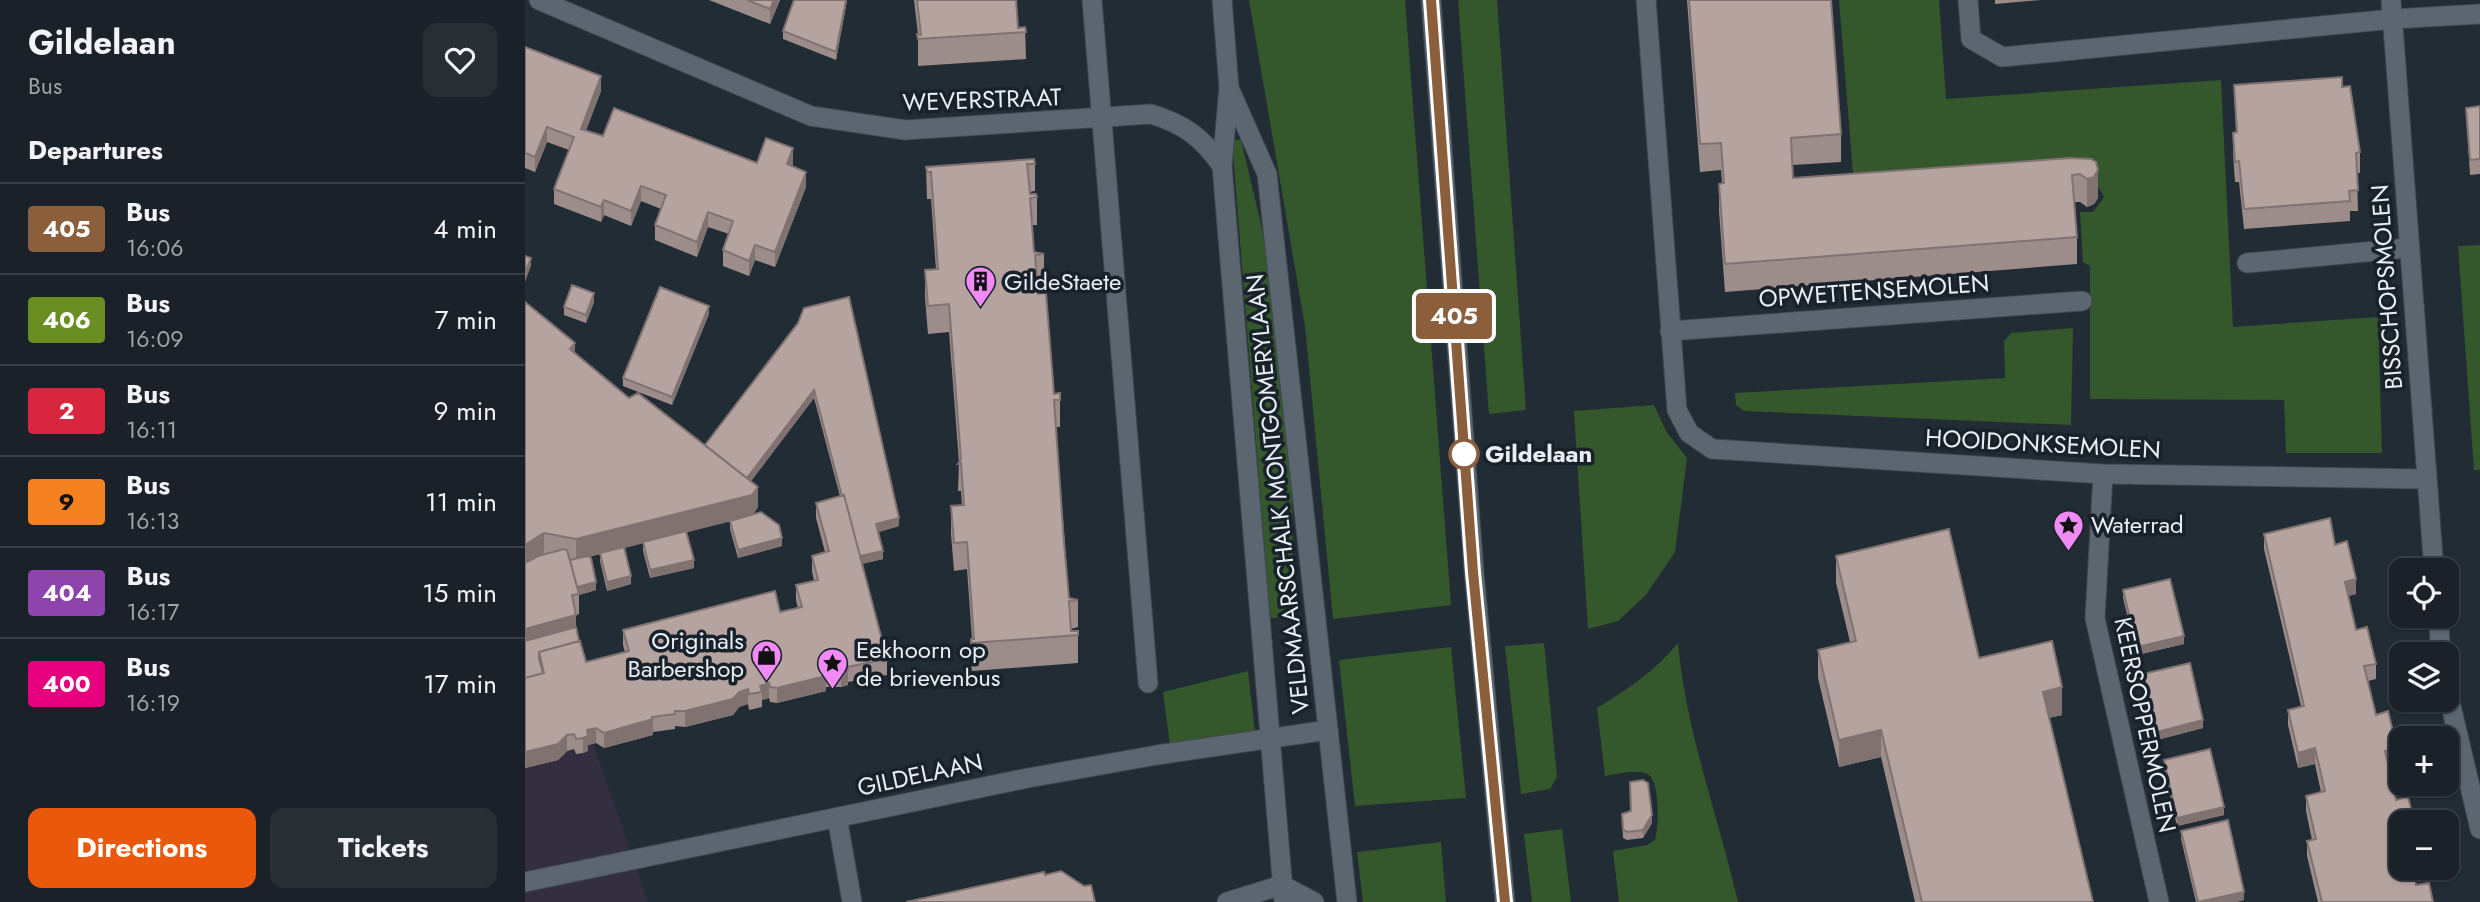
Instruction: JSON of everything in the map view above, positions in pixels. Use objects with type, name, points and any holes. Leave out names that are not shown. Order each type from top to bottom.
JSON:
[{"type":"street","name":"WEVERSTRAAT","points":[[539,0],[811,116],[905,130],[1151,114],[1171,121],[1206,142],[1221,166]]},
{"type":"street","points":[[1092,0],[1148,683]]},
{"type":"street","name":"VELDMAARSCHALK MONTGOMERYLAAN","points":[[1222,0],[1229,88],[1221,166],[1283,893]]},
{"type":"street","points":[[1431,0],[1473,572],[1505,902]]},
{"type":"street","points":[[1646,0],[1671,331]]},
{"type":"street","points":[[1968,0],[1971,39],[2002,57],[2392,9],[2480,14]]},
{"type":"street","name":"BISSCHOPSMOLEN","points":[[2392,9],[2433,558]]},
{"type":"street","name":"VELDMAARSCHALK MONTGOMERYLAAN","points":[[1229,88],[1267,174],[1347,902]]},
{"type":"street","points":[[2247,262],[2408,248]]},
{"type":"street","name":"OPWETTENSEMOLEN","points":[[1671,331],[2082,301]]},
{"type":"street","name":"HOOIDONKSEMOLEN","points":[[1671,331],[1677,410],[1689,433],[1712,449],[2103,474],[2425,479]]},
{"type":"street","name":"KEERSOPPERMOLEN","points":[[2103,474],[2095,618],[2159,902]]},
{"type":"street","points":[[2452,712],[2480,829]]},
{"type":"street","name":"GILDELAAN","points":[[525,882],[1028,778],[1328,730]]},
{"type":"street","points":[[837,817],[852,902]]},
{"type":"street","points":[[1227,902],[1283,893],[1314,902]]},
{"type":"shaded area","points":[[525,596],[563,656],[648,902],[525,902]]},
{"type":"green space","points":[[1249,0],[1405,0],[1451,605],[1333,619],[1305,326]]},
{"type":"green space","points":[[1458,0],[1497,0],[1526,410],[1489,414]]},
{"type":"green space","points":[[1839,0],[1939,0],[1946,99],[2221,80],[2233,327],[2378,317],[2382,453],[2286,453],[2284,400],[2090,399],[2090,266],[2083,262],[2080,212],[2093,212],[2104,197],[2092,176],[1854,186]]},
{"type":"green space","points":[[1232,140],[1241,140],[1265,241],[1282,372],[1292,500],[1294,617],[1270,618]]},
{"type":"green space","points":[[2480,245],[2480,470],[2474,470],[2458,246]]},
{"type":"green space","points":[[2073,328],[2071,425],[1744,411],[1736,405],[1735,393],[2005,378],[2004,341],[2011,333]]},
{"type":"green space","points":[[1654,405],[1666,431],[1687,458],[1675,552],[1646,595],[1618,621],[1588,629],[1574,411]]},
{"type":"green space","points":[[1544,643],[1557,777],[1550,789],[1521,794],[1505,646]]},
{"type":"green space","points":[[1678,643],[1695,741],[1738,902],[1619,902],[1613,851],[1647,845],[1655,840],[1657,796],[1653,780],[1644,773],[1628,772],[1605,776],[1597,708],[1641,679]]},
{"type":"green space","points":[[1451,647],[1466,798],[1355,806],[1339,660]]},
{"type":"green space","points":[[1248,671],[1255,732],[1170,745],[1163,692]]},
{"type":"green space","points":[[1562,829],[1571,902],[1532,902],[1524,834]]},
{"type":"green space","points":[[1441,842],[1446,902],[1363,902],[1357,852]]},
{"type":"building","points":[[747,0],[774,0],[770,9]]},
{"type":"building","points":[[794,0],[846,0],[836,52],[783,31]]},
{"type":"building","points":[[917,0],[1016,0],[1018,28],[1025,27],[1026,32],[918,39],[917,34],[921,35]]},
{"type":"building","points":[[1689,0],[1831,0],[1841,134],[1791,138],[1793,178],[2071,158],[2091,159],[2096,162],[2098,170],[2094,177],[2087,179],[2080,174],[2072,175],[2077,237],[1725,264],[1719,184],[1724,183],[1721,143],[1700,144]]},
{"type":"building","points":[[525,47],[601,76],[581,129],[603,136],[614,108],[757,163],[766,138],[793,148],[787,164],[806,172],[775,252],[755,245],[749,261],[723,250],[733,221],[708,212],[697,242],[655,225],[666,195],[641,186],[631,211],[604,200],[601,207],[554,189],[574,137],[547,127],[535,157],[525,153]]},
{"type":"building","points":[[2342,77],[2342,87],[2350,86],[2360,152],[2356,153],[2358,190],[2349,191],[2350,201],[2244,209],[2239,161],[2235,162],[2233,133],[2237,132],[2234,85]]},
{"type":"building","points":[[2480,106],[2480,159],[2470,160],[2466,108]]},
{"type":"building","points":[[1034,159],[1035,164],[1027,164],[1030,194],[1036,194],[1037,197],[1030,198],[1034,252],[1044,254],[1035,255],[1038,294],[1046,293],[1054,394],[1060,393],[1060,400],[1054,400],[1064,543],[1069,598],[1078,600],[1069,601],[1071,631],[1078,631],[1078,635],[971,643],[971,639],[974,639],[967,542],[954,543],[951,506],[964,505],[961,463],[958,464],[961,459],[949,304],[928,306],[925,270],[938,269],[931,172],[927,172],[926,167]]},
{"type":"building","points":[[525,256],[531,258],[525,273]]},
{"type":"building","points":[[572,285],[594,293],[586,315],[564,307]]},
{"type":"building","points":[[660,287],[709,306],[672,397],[623,378]]},
{"type":"building","points":[[849,297],[899,518],[876,524],[883,551],[860,556],[814,390],[747,478],[705,445],[798,323],[804,308]]},
{"type":"building","points":[[525,302],[575,343],[570,349],[629,398],[638,393],[758,487],[752,495],[576,539],[544,533],[525,545]]},
{"type":"building","points":[[844,495],[887,659],[847,667],[848,670],[841,672],[825,672],[826,676],[777,688],[770,687],[769,683],[760,686],[762,692],[749,694],[748,689],[739,692],[733,699],[652,717],[653,719],[604,733],[596,728],[587,730],[588,736],[583,738],[576,739],[574,734],[567,735],[558,744],[525,752],[525,678],[544,673],[539,652],[580,641],[586,662],[629,651],[623,630],[775,591],[780,612],[802,607],[796,585],[818,580],[812,556],[829,551],[816,503]]},
{"type":"building","points":[[761,512],[779,525],[782,538],[738,550],[730,521]]},
{"type":"building","points":[[2330,518],[2335,545],[2347,541],[2356,579],[2345,582],[2356,630],[2367,627],[2376,664],[2364,666],[2376,715],[2388,711],[2392,726],[2389,726],[2389,750],[2385,751],[2389,769],[2389,796],[2395,796],[2396,800],[2408,797],[2411,810],[2389,810],[2389,880],[2415,880],[2416,885],[2429,883],[2433,902],[2322,902],[2307,841],[2316,839],[2306,796],[2325,791],[2315,748],[2298,753],[2288,710],[2304,706],[2264,534]]},
{"type":"building","points":[[1949,529],[1979,658],[2052,641],[2062,687],[2043,692],[2093,902],[1922,902],[1881,730],[1839,740],[1818,650],[1856,641],[1836,556]]},
{"type":"building","points":[[686,531],[694,560],[650,570],[643,542]]},
{"type":"building","points":[[624,547],[631,576],[607,582],[600,553]]},
{"type":"building","points":[[567,550],[579,594],[572,595],[576,615],[525,629],[525,563],[538,556]]},
{"type":"building","points":[[588,556],[591,558],[596,582],[577,587],[570,560]]},
{"type":"building","points":[[2170,579],[2184,636],[2137,647],[2123,590]]},
{"type":"building","points":[[576,627],[579,641],[539,652],[543,673],[525,678],[525,641]]},
{"type":"building","points":[[2190,663],[2203,720],[2157,732],[2143,674]]},
{"type":"building","points":[[2210,749],[2224,807],[2177,818],[2164,760]]},
{"type":"building","points":[[1643,780],[1648,783],[1652,815],[1643,830],[1627,832],[1623,829],[1622,814],[1631,811],[1630,782]]},
{"type":"building","points":[[2228,820],[2244,892],[2198,902],[2181,831]]},
{"type":"building","points":[[1061,871],[1084,886],[1091,885],[1095,902],[906,902],[1044,872],[1045,875]]},
{"type":"bus line","name":"405","points":[[1431,0],[1473,572],[1505,902]]},
{"type":"place","name":"GildeStaete","points":[[981,309]]},
{"type":"place","name":"Gildelaan","points":[[1464,454]]},
{"type":"place","name":"Waterrad","points":[[2068,552]]},
{"type":"place","name":"Originals Barbershop","points":[[767,682]]},
{"type":"place","name":"Eekhoorn op de brievenbus","points":[[833,691]]}]
